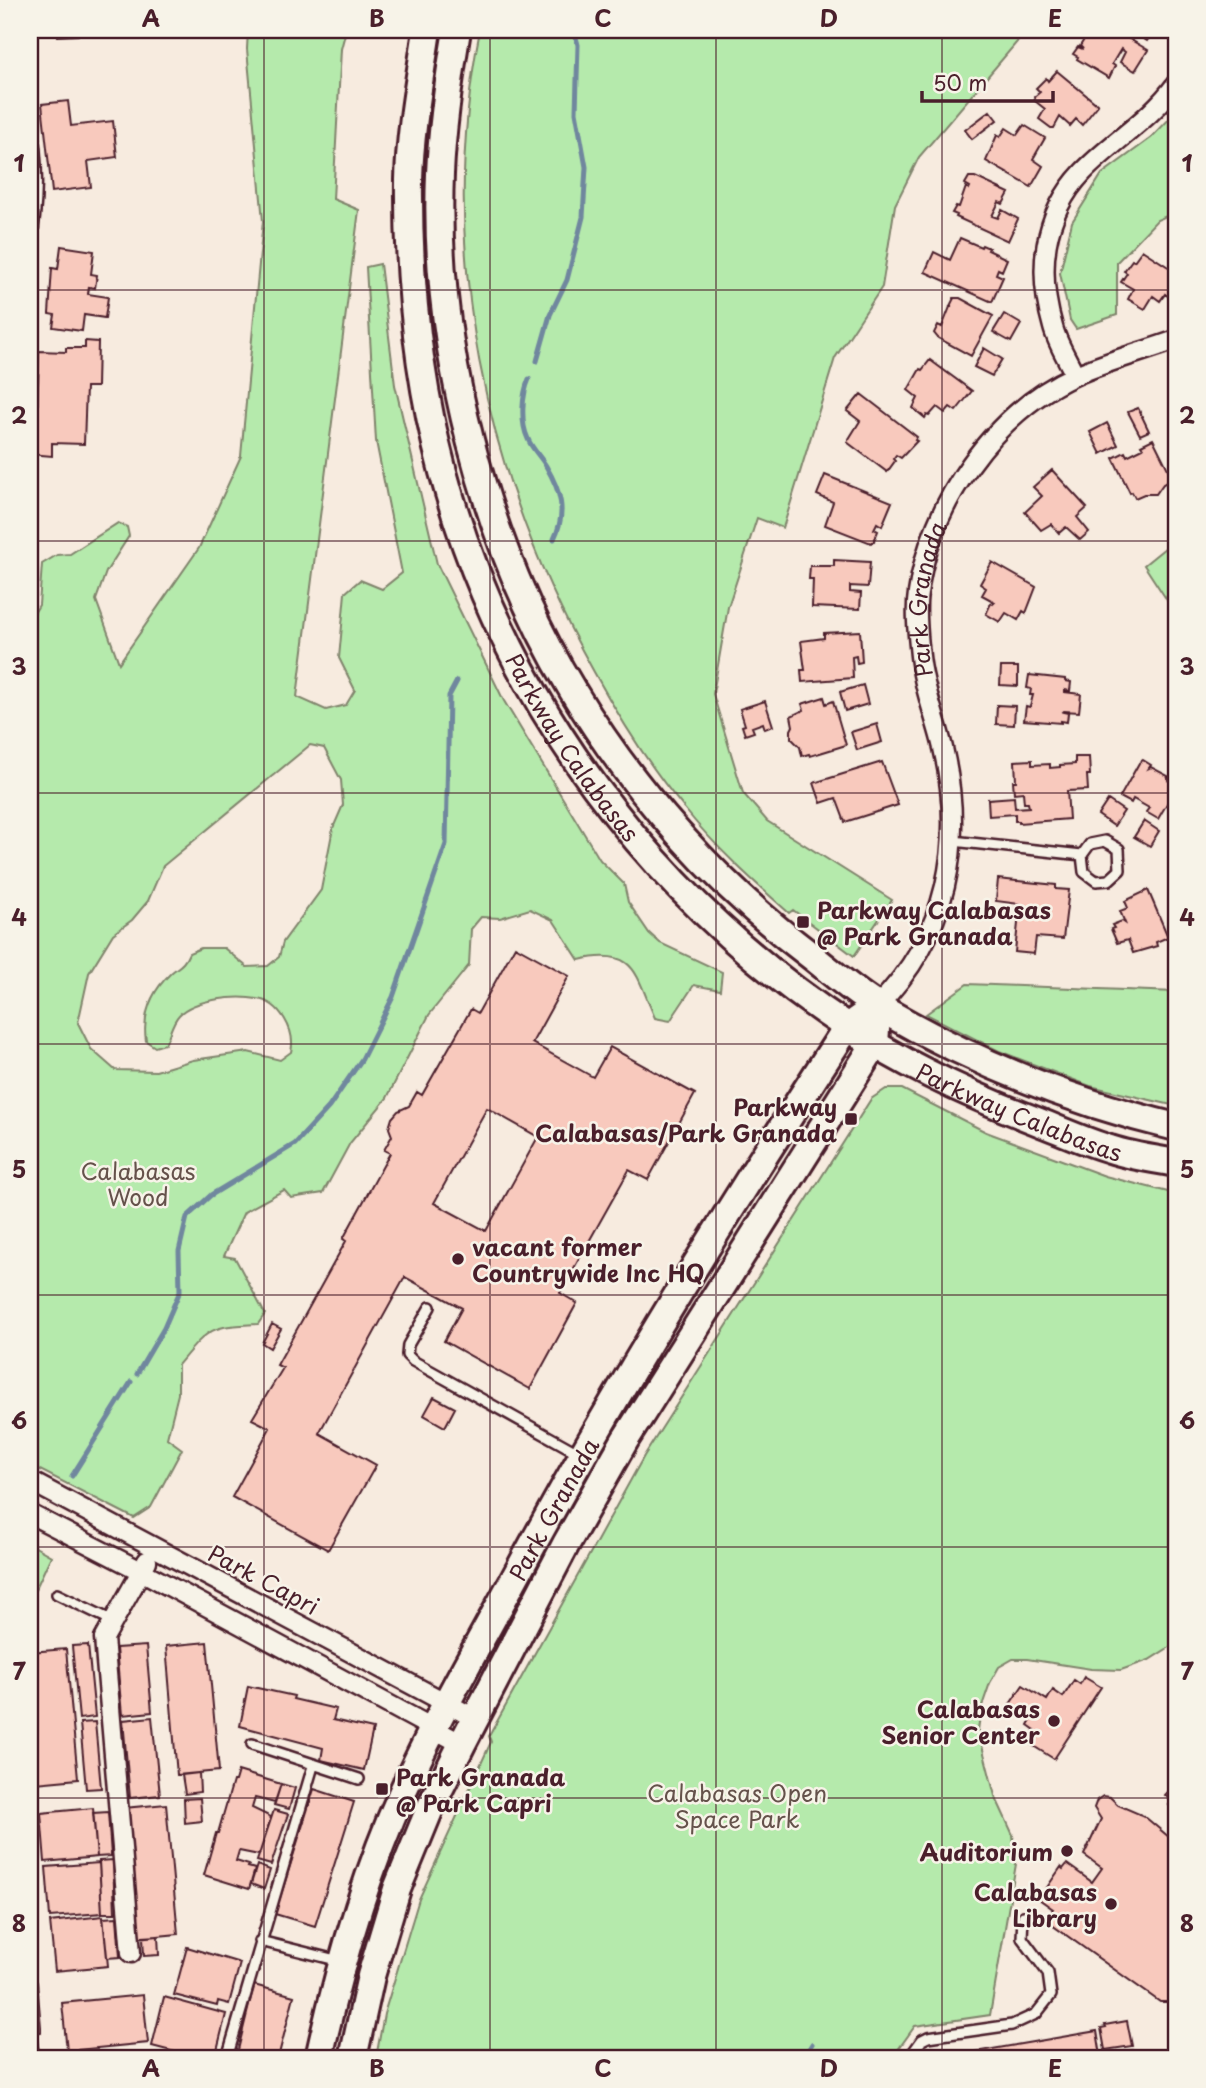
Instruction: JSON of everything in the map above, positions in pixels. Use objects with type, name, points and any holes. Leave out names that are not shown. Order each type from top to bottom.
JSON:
[{"type":"street","name":"Parkway Calabasas","points":[[427,30],[409,177],[411,264],[417,337],[430,416],[444,474],[465,540],[489,601],[513,655],[547,716],[578,763],[621,821],[665,873],[755,959],[847,1027],[981,1100],[1110,1149],[1176,1163]]},
{"type":"street","name":"Parkway Calabasas","points":[[457,30],[446,96],[440,176],[441,251],[449,337],[476,462],[518,579],[543,636],[572,690],[611,749],[692,849],[781,933],[877,1006],[999,1070],[1113,1111],[1176,1127]]},
{"type":"street","points":[[1075,376],[1053,328],[1045,275],[1045,244],[1058,205],[1083,172],[1149,116],[1176,84]]},
{"type":"street","name":"Park Granada","points":[[353,2058],[371,1976],[397,1889],[431,1806],[566,1544],[594,1463],[656,1327],[847,1027],[877,1006],[897,987],[924,946],[941,903],[953,841],[951,784],[920,658],[918,594],[931,538],[956,485],[988,443],[1022,408],[1075,376],[1176,340]]},
{"type":"street","name":"Park Granada","points":[[319,2058],[341,1962],[377,1854],[432,1730],[594,1463],[688,1337],[875,1044],[877,1006]]},
{"type":"street","name":"Park Capri","points":[[30,1481],[476,1720]]},
{"type":"street","points":[[30,1514],[461,1744]]},
{"type":"street","points":[[131,1953],[104,1638],[153,1548]]},
{"type":"lane","points":[[30,120],[34,140],[38,205],[30,252]]},
{"type":"lane","points":[[953,841],[1082,855]]},
{"type":"lane","points":[[1105,841],[1119,849],[1120,870],[1109,880],[1096,881],[1084,872],[1082,855],[1090,844],[1105,841]]},
{"type":"lane","points":[[430,1307],[408,1345],[407,1354],[413,1361],[594,1463]]},
{"type":"lane","points":[[57,1594],[113,1622]]},
{"type":"lane","points":[[252,1744],[359,1779]]},
{"type":"lane","points":[[228,2058],[313,1766]]},
{"type":"lane","points":[[909,2058],[922,2040],[928,2037],[1012,2025],[1036,2014],[1051,1995],[1048,1973],[1022,1938],[1023,1916]]},
{"type":"lane","points":[[260,1941],[341,1962]]},
{"type":"green space","name":"Calabasas Wood","points":[[248,30],[346,30],[341,49],[333,199],[359,210],[297,697],[326,710],[346,705],[355,690],[339,658],[345,593],[360,580],[382,589],[402,573],[376,441],[366,267],[380,264],[395,385],[437,564],[504,701],[600,860],[624,884],[628,902],[649,933],[660,943],[722,972],[720,990],[694,985],[670,1021],[655,1018],[631,967],[612,957],[579,960],[553,920],[530,909],[500,918],[481,917],[471,929],[469,965],[429,1015],[387,1098],[350,1143],[323,1193],[291,1198],[284,1190],[244,1212],[224,1256],[235,1258],[265,1314],[258,1324],[229,1326],[211,1331],[178,1365],[178,1394],[167,1438],[182,1449],[151,1507],[134,1518],[30,1465],[30,620],[39,605],[42,564],[57,555],[70,554],[118,523],[127,527],[129,536],[106,572],[96,600],[119,663],[199,548],[241,456],[263,221],[247,49]],"holes":[[[310,745],[324,748],[341,780],[343,805],[333,828],[321,890],[283,942],[279,957],[268,966],[247,967],[224,948],[201,948],[189,953],[183,963],[158,988],[145,1022],[146,1041],[155,1047],[165,1044],[179,1015],[195,1005],[227,998],[257,999],[273,1006],[284,1019],[291,1035],[291,1052],[280,1060],[248,1052],[193,1060],[156,1071],[115,1070],[91,1049],[78,1023],[89,973],[113,934],[132,920],[148,901],[163,866]]]},
{"type":"green space","points":[[480,30],[1022,30],[1017,42],[919,157],[895,205],[882,287],[835,358],[783,528],[757,518],[728,607],[713,694],[743,793],[767,821],[892,900],[854,956],[793,910],[789,913],[775,901],[721,850],[671,792],[636,742],[594,672],[556,597],[524,520],[498,441],[479,361],[468,279],[464,196],[468,113]]},
{"type":"green space","points":[[1176,112],[1176,212],[1157,220],[1117,262],[1117,315],[1076,329],[1070,320],[1060,273],[1072,222],[1102,174],[1151,138]]},
{"type":"green space","points":[[1176,539],[1176,614],[1144,565]]},
{"type":"green space","points":[[967,984],[1176,992],[1176,1106],[1090,1086],[999,1051],[926,1014]]},
{"type":"green space","name":"Calabasas Open Space Park","points":[[886,1089],[902,1089],[986,1132],[1105,1176],[1176,1194],[1176,1643],[1149,1660],[1121,1670],[1013,1659],[999,1667],[990,1683],[981,1709],[978,1730],[995,1796],[1013,1835],[1016,1864],[990,2015],[915,2026],[892,2058],[376,2058],[384,2014],[419,1899],[491,1742],[489,1736],[644,1456],[871,1099]]},
{"type":"green space","points":[[30,1544],[51,1556],[30,1601]]},
{"type":"building","points":[[47,30],[78,30],[78,35],[58,36],[58,32]]},
{"type":"building","points":[[1090,30],[1114,30],[1148,50],[1135,71],[1120,62],[1125,52],[1121,49],[1112,64],[1115,66],[1109,78],[1073,54],[1078,47],[1083,49],[1080,46]]},
{"type":"building","points":[[1129,30],[1154,30],[1147,41]]},
{"type":"building","points":[[1057,71],[1098,105],[1082,125],[1076,119],[1070,126],[1060,117],[1054,128],[1051,128],[1039,119],[1045,109],[1035,101],[1034,97],[1040,92],[1036,88],[1046,78],[1048,81]]},
{"type":"building","points":[[68,101],[71,126],[113,121],[117,157],[88,161],[91,187],[52,192],[42,104]]},
{"type":"building","points":[[990,111],[997,120],[972,139],[965,130]]},
{"type":"building","points":[[1024,125],[1045,138],[1033,159],[1043,166],[1031,187],[986,161],[997,135],[1000,137],[1006,128],[1017,135]]},
{"type":"building","points":[[969,177],[975,177],[1009,193],[1003,204],[999,202],[992,216],[998,218],[1002,210],[1018,219],[1008,241],[952,213],[956,206],[959,207],[966,187],[970,187],[965,184]]},
{"type":"building","points":[[960,238],[989,248],[988,250],[1007,259],[1002,271],[998,269],[996,274],[1003,277],[992,302],[925,272],[934,252],[950,260]]},
{"type":"building","points":[[61,246],[94,251],[91,274],[97,275],[95,288],[89,287],[88,294],[108,297],[105,318],[84,315],[82,331],[53,327],[55,315],[49,314],[52,268],[58,269]]},
{"type":"building","points":[[1142,250],[1176,272],[1176,292],[1172,299],[1165,294],[1160,301],[1153,296],[1145,309],[1128,299],[1133,289],[1121,282],[1127,273],[1124,271]]},
{"type":"building","points":[[954,298],[960,298],[993,316],[971,356],[938,338],[934,333],[938,325],[942,327]]},
{"type":"building","points":[[1004,314],[1021,324],[1011,342],[993,332]]},
{"type":"building","points":[[85,341],[98,342],[97,387],[86,387],[84,444],[52,443],[52,456],[30,454],[30,421],[37,421],[39,351],[66,352],[66,348],[85,348]]},
{"type":"building","points":[[984,348],[1002,359],[992,376],[974,367]]},
{"type":"building","points":[[930,360],[972,391],[956,411],[950,407],[945,413],[937,407],[925,418],[913,408],[918,398],[908,390],[920,369]]},
{"type":"building","points":[[861,394],[917,437],[917,441],[901,458],[896,455],[887,472],[847,442],[860,421],[847,411]]},
{"type":"building","points":[[1138,408],[1149,431],[1140,435],[1128,412]]},
{"type":"building","points":[[1107,423],[1118,445],[1101,454],[1090,432]]},
{"type":"building","points":[[1153,439],[1171,480],[1163,484],[1156,494],[1144,494],[1135,498],[1113,458],[1125,452],[1127,456]]},
{"type":"building","points":[[1052,470],[1087,508],[1077,517],[1089,532],[1080,540],[1066,527],[1059,533],[1051,524],[1041,530],[1025,512],[1042,496],[1033,487]]},
{"type":"building","points":[[825,475],[892,502],[882,526],[877,523],[874,529],[878,531],[874,541],[871,543],[825,525],[833,502],[817,495]]},
{"type":"building","points":[[834,560],[870,562],[868,587],[850,586],[850,592],[861,593],[860,609],[812,607],[813,579],[809,579],[810,566],[834,566]]},
{"type":"building","points":[[992,562],[1036,587],[1026,613],[1023,611],[1018,620],[1006,613],[1000,622],[986,614],[991,603],[995,602],[982,595],[986,588],[980,584]]},
{"type":"building","points":[[860,631],[862,662],[857,663],[856,656],[852,657],[853,678],[802,682],[801,670],[805,670],[801,641],[824,638],[824,633]]},
{"type":"building","points":[[1001,667],[1018,667],[1018,686],[1000,685]]},
{"type":"building","points":[[1029,675],[1071,682],[1070,691],[1065,692],[1081,694],[1079,712],[1064,711],[1068,713],[1067,722],[1061,723],[1024,720],[1026,706],[1030,707],[1033,695],[1030,695],[1031,689],[1027,688]]},
{"type":"building","points":[[863,685],[868,704],[845,711],[840,692]]},
{"type":"building","points":[[824,697],[826,704],[833,701],[846,745],[802,756],[800,747],[791,738],[791,716],[804,710],[802,704]]},
{"type":"building","points":[[765,701],[773,726],[765,729],[763,723],[752,727],[754,732],[745,735],[740,709]]},
{"type":"building","points":[[997,705],[1015,706],[1014,725],[996,724]]},
{"type":"building","points":[[877,724],[882,742],[857,750],[851,732]]},
{"type":"building","points":[[1075,757],[1089,757],[1090,775],[1087,775],[1088,790],[1067,791],[1069,819],[1019,823],[1015,821],[1015,814],[989,816],[988,799],[1014,797],[1015,808],[1029,807],[1028,803],[1024,803],[1023,792],[1014,793],[1015,761],[1032,760],[1032,765],[1050,764],[1050,768],[1075,764]]},
{"type":"building","points":[[1143,760],[1151,765],[1149,768],[1168,776],[1168,779],[1170,776],[1176,780],[1176,788],[1158,819],[1146,812],[1149,808],[1133,799],[1131,803],[1120,797]]},
{"type":"building","points":[[882,762],[898,805],[845,822],[836,798],[821,803],[814,783]]},
{"type":"building","points":[[1108,800],[1124,811],[1114,826],[1098,815]]},
{"type":"building","points":[[1144,821],[1159,831],[1150,846],[1134,837]]},
{"type":"building","points":[[998,879],[1056,885],[1056,889],[1069,890],[1063,939],[1036,937],[1034,954],[1015,952],[1020,904],[996,901]]},
{"type":"building","points":[[1148,890],[1168,937],[1156,942],[1157,946],[1133,953],[1128,940],[1117,943],[1111,929],[1114,928],[1112,925],[1122,921],[1125,923],[1120,911],[1128,908],[1125,901]]},
{"type":"building","name":"vacant former Countrywide Inc HQ","points":[[515,946],[569,976],[532,1043],[593,1077],[610,1047],[695,1094],[648,1180],[629,1170],[560,1293],[577,1303],[530,1389],[444,1341],[462,1308],[405,1277],[319,1433],[376,1465],[328,1550],[232,1497],[270,1428],[252,1419],[283,1368],[277,1365],[346,1241],[343,1239],[390,1153],[384,1150],[392,1136],[389,1128],[392,1118],[398,1111],[409,1106],[417,1092],[422,1095],[471,1009],[478,1013]],"holes":[[[487,1108],[538,1137],[486,1231],[434,1203]]]},
{"type":"building","points":[[272,1324],[281,1329],[270,1348],[262,1343]]},
{"type":"building","points":[[434,1397],[455,1408],[445,1427],[424,1415]]},
{"type":"building","points":[[207,1642],[219,1771],[177,1775],[166,1646]]},
{"type":"building","points":[[88,1645],[95,1717],[79,1719],[72,1646]]},
{"type":"building","points":[[146,1646],[152,1712],[122,1715],[116,1648]]},
{"type":"building","points":[[66,1649],[78,1779],[36,1783],[30,1716],[30,1652]]},
{"type":"building","name":"Calabasas Senior Center","points":[[1084,1677],[1101,1687],[1054,1759],[1027,1742],[1035,1730],[1028,1725],[1032,1718],[1010,1704],[1023,1685],[1047,1700],[1053,1690],[1063,1697],[1074,1680],[1080,1684]]},
{"type":"building","points":[[248,1686],[336,1709],[333,1720],[373,1729],[364,1770],[321,1760],[323,1748],[240,1726]]},
{"type":"building","points":[[152,1717],[160,1795],[130,1798],[123,1720]]},
{"type":"building","points":[[95,1722],[101,1788],[86,1789],[80,1723]]},
{"type":"building","points":[[238,1771],[281,1784],[275,1803],[255,1798],[252,1808],[271,1817],[259,1855],[239,1851],[236,1861],[255,1869],[249,1889],[204,1875]]},
{"type":"building","points":[[199,1773],[200,1792],[185,1794],[182,1775]]},
{"type":"building","points":[[281,1784],[295,1788],[289,1809],[274,1805]]},
{"type":"building","points":[[1176,1784],[1176,1812],[1165,1795]]},
{"type":"building","points":[[314,1789],[354,1802],[315,1926],[275,1914]]},
{"type":"building","name":"Calabasas Library","points":[[1103,1796],[1110,1797],[1118,1805],[1144,1816],[1176,1843],[1176,2000],[1173,2002],[1160,2002],[1045,1920],[1053,1909],[1039,1899],[1061,1867],[1063,1869],[1067,1864],[1092,1882],[1102,1868],[1084,1855],[1101,1819],[1094,1808],[1097,1800]]},
{"type":"building","points":[[200,1798],[202,1821],[185,1823],[184,1799]]},
{"type":"building","points":[[166,1804],[178,1934],[137,1938],[124,1808]]},
{"type":"building","points":[[93,1808],[97,1857],[45,1862],[41,1813]]},
{"type":"building","points":[[274,1810],[288,1814],[271,1865],[257,1861]]},
{"type":"building","points":[[108,1812],[111,1856],[97,1857],[93,1813]]},
{"type":"building","points":[[113,1860],[115,1913],[102,1913],[99,1861]]},
{"type":"building","points":[[99,1863],[102,1913],[50,1917],[46,1867]]},
{"type":"building","points":[[257,1865],[270,1870],[264,1889],[251,1884]]},
{"type":"building","points":[[103,1916],[108,1966],[55,1971],[50,1922]]},
{"type":"building","points":[[117,1917],[120,1957],[107,1958],[103,1918]]},
{"type":"building","points":[[158,1936],[159,1955],[144,1956],[143,1937]]},
{"type":"building","points":[[187,1947],[240,1963],[229,2004],[218,2001],[217,2006],[174,1995]]},
{"type":"building","points":[[37,1982],[41,2032],[36,2033],[40,2058],[30,2058],[30,1983]]},
{"type":"building","points":[[254,1985],[294,1996],[278,2058],[236,2058]]},
{"type":"building","points":[[143,1995],[148,2043],[67,2051],[62,2003]]},
{"type":"building","points":[[164,1997],[226,2014],[215,2058],[198,2058],[152,2046]]},
{"type":"building","points":[[1127,2021],[1132,2046],[1105,2050],[1101,2028]]},
{"type":"building","points":[[1097,2031],[1101,2056],[1134,2050],[1135,2058],[940,2058]]},
{"type":"waterway","points":[[537,361],[550,315],[567,280],[583,217],[586,167],[576,112],[578,45],[574,30]]},
{"type":"waterway","points":[[529,379],[523,401],[525,432],[559,493],[561,511],[554,539]]},
{"type":"waterway","points":[[137,1374],[164,1328],[180,1291],[179,1251],[187,1217],[211,1195],[295,1144],[329,1107],[362,1059],[393,997],[446,844],[449,696],[457,681]]},
{"type":"waterway","points":[[72,1476],[131,1382]]},
{"type":"waterway","points":[[803,2058],[812,2044]]},
{"type":"place","name":"Parkway Calabasas @ Park Granada","points":[[803,922]]},
{"type":"place","name":"Parkway Calabasas/Park Granada","points":[[851,1119]]},
{"type":"place","name":"vacant former Countrywide Inc HQ","points":[[458,1259]]},
{"type":"place","name":"Calabasas Senior Center","points":[[1054,1721]]},
{"type":"place","name":"Park Granada @ Park Capri","points":[[382,1789]]},
{"type":"place","name":"Auditorium","points":[[1067,1851]]},
{"type":"place","name":"Calabasas Library","points":[[1111,1904]]}]
